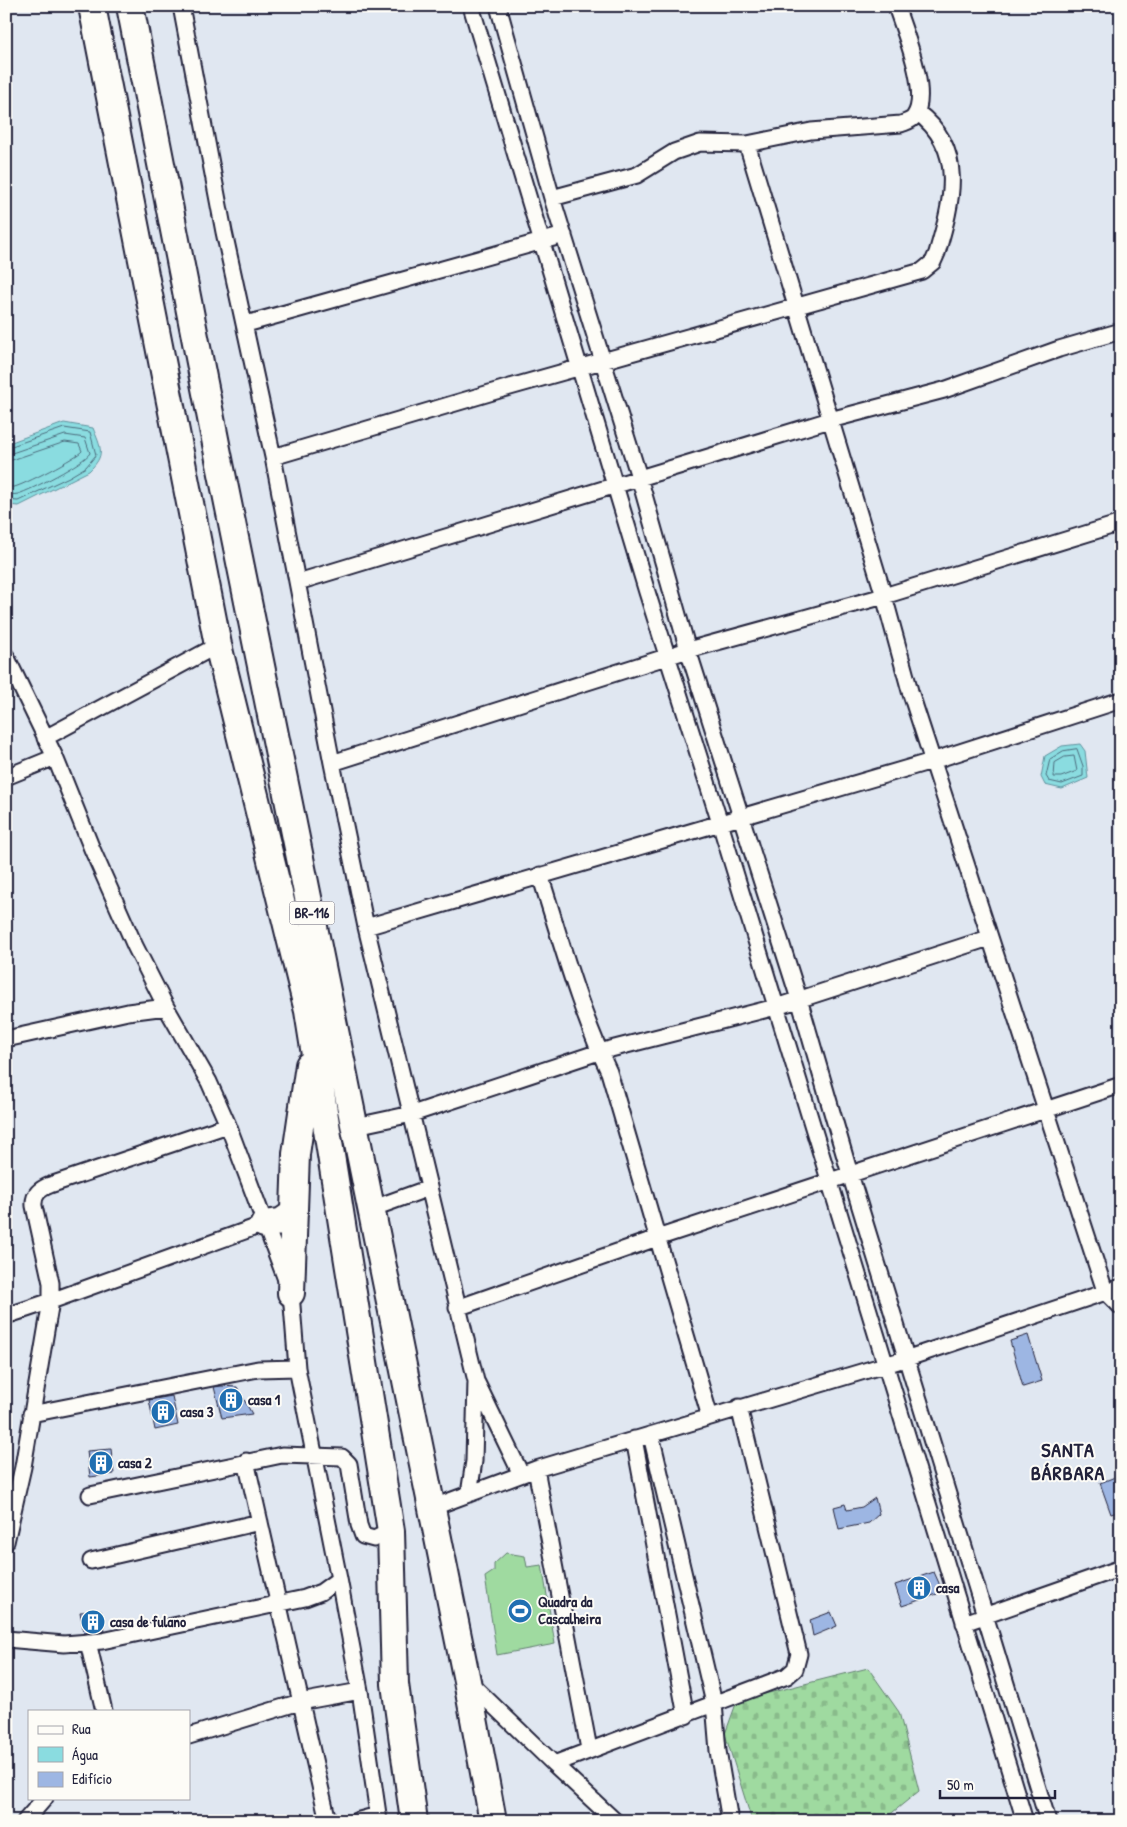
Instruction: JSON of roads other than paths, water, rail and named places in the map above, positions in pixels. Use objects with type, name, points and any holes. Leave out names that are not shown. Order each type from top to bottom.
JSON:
[{"type":"highway","points":[[92,6],[218,645],[308,1011],[391,1531],[395,1684],[414,1821]]},
{"type":"highway","name":"BR-116","points":[[130,6],[221,469],[356,1126],[371,1209],[467,1681],[493,1821]]},
{"type":"highway","points":[[291,1293],[296,1154],[313,1040]]},
{"type":"highway","points":[[264,1224],[281,1222],[294,1213]]},
{"type":"street","points":[[471,6],[614,485],[720,823],[830,1181],[884,1365],[1025,1821]]},
{"type":"street","points":[[498,6],[552,198],[639,477],[688,650],[799,999],[850,1174],[908,1358],[984,1615],[1048,1821]]},
{"type":"street","points":[[552,198],[637,174],[674,152],[700,142],[747,144],[810,131],[901,124],[911,120],[917,112],[919,100],[917,76],[896,6]]},
{"type":"street","points":[[186,8],[224,232],[246,324],[366,927],[476,1381],[521,1474]]},
{"type":"street","points":[[493,79],[516,72]]},
{"type":"street","points":[[273,457],[922,271],[933,262],[951,204],[952,179],[942,138],[928,120],[917,112]]},
{"type":"street","points":[[747,144],[884,596],[910,691],[988,938],[1105,1291],[1121,1307]]},
{"type":"street","points":[[246,324],[564,235]]},
{"type":"street","points":[[298,582],[830,420],[936,392],[1059,349],[1121,331]]},
{"type":"street","points":[[332,763],[688,650],[884,596],[1121,523]]},
{"type":"street","points":[[46,738],[218,645]]},
{"type":"street","points":[[6,656],[55,757],[96,858],[135,946],[166,1007],[209,1082],[228,1125],[291,1293],[297,1368],[316,1456],[360,1691],[378,1818],[356,1821]]},
{"type":"street","points":[[366,927],[932,760],[1121,700]]},
{"type":"street","points":[[6,777],[55,757]]},
{"type":"street","points":[[540,875],[574,983],[617,1097],[710,1417]]},
{"type":"street","points":[[356,1126],[412,1114],[599,1052],[776,1006],[988,938]]},
{"type":"street","points":[[6,1039],[128,1012],[166,1007]]},
{"type":"street","points":[[457,1308],[657,1238],[1121,1085]]},
{"type":"street","points":[[6,1542],[15,1510],[51,1302],[51,1283],[34,1202],[40,1191],[50,1185],[228,1125]]},
{"type":"street","points":[[371,1209],[429,1188]]},
{"type":"street","points":[[6,1316],[51,1302],[264,1224]]},
{"type":"street","points":[[431,1508],[536,1469],[908,1358],[1121,1287]]},
{"type":"street","points":[[32,1414],[258,1369],[297,1368]]},
{"type":"street","points":[[469,1494],[474,1461],[476,1381]]},
{"type":"street","points":[[554,1764],[589,1749],[686,1716],[792,1672],[798,1663],[799,1654],[739,1408]]},
{"type":"street","points":[[651,1435],[714,1703],[718,1751],[730,1821]]},
{"type":"street","points":[[634,1439],[686,1716]]},
{"type":"street","points":[[90,1495],[282,1455],[342,1457],[349,1464],[359,1525],[363,1536],[374,1539],[391,1531]]},
{"type":"street","points":[[246,1461],[280,1603],[300,1702],[328,1821]]},
{"type":"street","points":[[536,1469],[589,1749]]},
{"type":"street","points":[[925,1497],[947,1488]]},
{"type":"street","points":[[91,1561],[260,1522]]},
{"type":"street","points":[[964,1622],[1121,1568]]},
{"type":"street","points":[[6,1639],[44,1643],[88,1642],[280,1603],[321,1592],[339,1579]]},
{"type":"street","points":[[88,1642],[104,1710]]},
{"type":"street","points":[[467,1681],[615,1821]]},
{"type":"street","points":[[190,1736],[300,1702],[360,1691]]},
{"type":"street","points":[[25,1821],[43,1800]]},
{"type":"water","points":[[64,423],[93,428],[100,446],[98,460],[89,471],[19,506],[6,505],[6,444]]},
{"type":"water","points":[[1080,744],[1085,751],[1088,778],[1062,789],[1045,785],[1041,777],[1045,756],[1062,746]]},
{"type":"place","name":"casa 1","points":[[231,1400]]},
{"type":"place","name":"casa 3","points":[[163,1412]]},
{"type":"place","name":"casa 2","points":[[101,1463]]},
{"type":"place","name":"casa","points":[[919,1588]]},
{"type":"place","name":"Quadra da Cascalheira","points":[[520,1611]]},
{"type":"place","name":"casa de fulano","points":[[93,1622]]},
{"type":"district","name":"SANTA BÁRBARA","points":[[1068,1462]]}]
